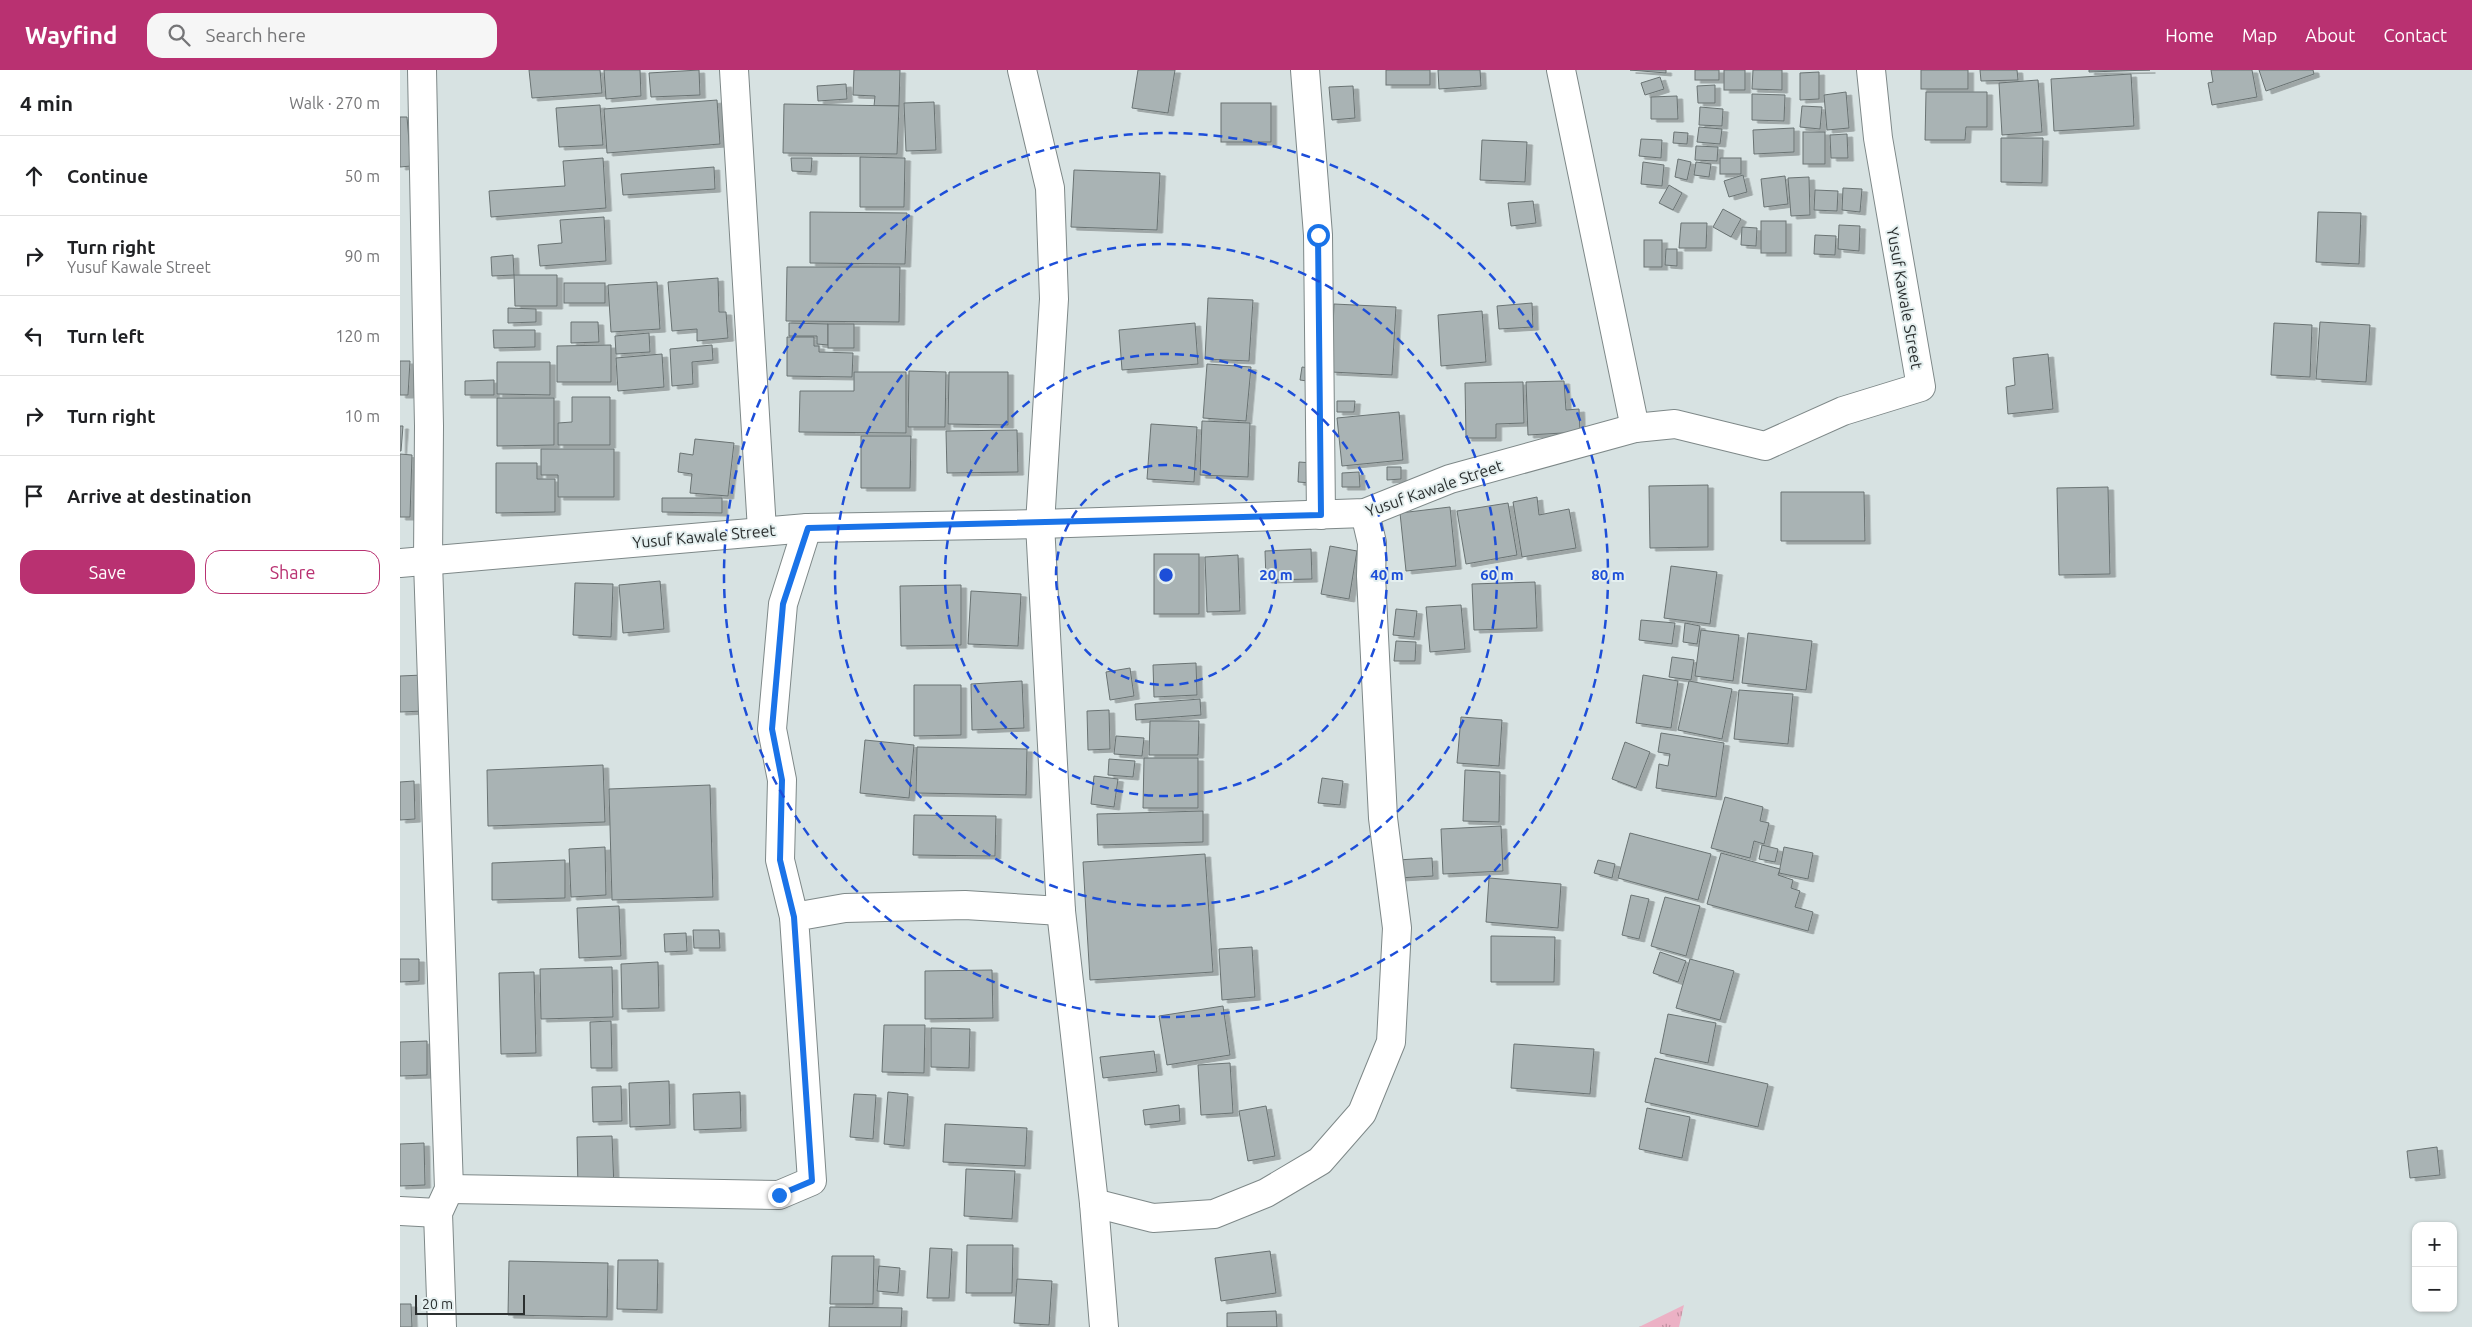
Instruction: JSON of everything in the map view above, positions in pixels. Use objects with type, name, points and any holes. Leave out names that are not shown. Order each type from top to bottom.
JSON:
[{"type":"street","points":[[422,70],[429,426],[428,562],[450,1189],[438,1214],[442,1327]]},
{"type":"street","points":[[734,70],[762,530]]},
{"type":"street","points":[[1022,70],[1050,188],[1054,299],[1040,524],[1061,911],[1094,1203],[1104,1327]]},
{"type":"street","points":[[1305,70],[1318,235],[1321,515]]},
{"type":"street","points":[[1560,70],[1635,428]]},
{"type":"street","name":"Yusuf Kawale Street","points":[[400,563],[428,562],[762,530],[1040,524],[1365,513],[1450,479],[1635,428],[1675,424],[1765,446],[1843,411],[1921,387],[1878,138],[1871,70]]},
{"type":"street","points":[[1094,1203],[1153,1218],[1162,1218],[1214,1214],[1266,1193],[1320,1161],[1362,1113],[1391,1042],[1397,928],[1383,818],[1371,576],[1372,543],[1365,513]]},
{"type":"street","points":[[450,1189],[779,1195],[812,1181],[794,917],[780,860],[782,780],[772,729],[783,604],[808,528]]},
{"type":"street","points":[[794,917],[845,908],[956,905],[1061,911]]},
{"type":"street","points":[[400,1211],[438,1214]]},
{"type":"green space","points":[[1684,1305],[1679,1327],[1639,1327]]},
{"type":"building","points":[[529,70],[600,70],[602,93],[532,98]]},
{"type":"building","points":[[604,70],[640,70],[641,96],[606,99]]},
{"type":"building","points":[[699,70],[700,95],[651,97],[649,73]]},
{"type":"building","points":[[854,70],[900,70],[899,106],[874,106],[875,96],[853,95]]},
{"type":"building","points":[[1138,70],[1175,70],[1168,113],[1132,108]]},
{"type":"building","points":[[1386,70],[1430,70],[1430,85],[1386,85]]},
{"type":"building","points":[[1438,70],[1480,70],[1481,86],[1439,89]]},
{"type":"building","points":[[1630,70],[1666,70],[1666,73]]},
{"type":"building","points":[[1695,70],[1719,70],[1719,80],[1695,80]]},
{"type":"building","points":[[1724,70],[1745,70],[1745,90],[1724,90]]},
{"type":"building","points":[[1753,70],[1782,70],[1782,90],[1752,89]]},
{"type":"building","points":[[1921,70],[1968,70],[1968,89],[1921,89]]},
{"type":"building","points":[[1980,70],[2017,70],[2018,80],[1981,81]]},
{"type":"building","points":[[2089,70],[2150,70],[2089,72]]},
{"type":"building","points":[[2211,70],[2252,70],[2257,97],[2212,105],[2208,83],[2213,82]]},
{"type":"building","points":[[2259,70],[2313,70],[2314,74],[2266,91]]},
{"type":"building","points":[[1819,72],[1819,99],[1800,100],[1800,73]]},
{"type":"building","points":[[2131,74],[2134,126],[2054,131],[2051,79]]},
{"type":"building","points":[[1660,77],[1664,89],[1645,95],[1641,83]]},
{"type":"building","points":[[2038,80],[2042,132],[2002,135],[1999,83]]},
{"type":"building","points":[[846,84],[847,99],[818,101],[817,86]]},
{"type":"building","points":[[1715,85],[1715,103],[1698,103],[1697,86]]},
{"type":"building","points":[[1353,86],[1355,118],[1332,120],[1329,87]]},
{"type":"building","points":[[1846,92],[1849,128],[1827,130],[1824,95]]},
{"type":"building","points":[[1926,92],[1987,92],[1987,127],[1966,127],[1965,140],[1925,140]]},
{"type":"building","points":[[1752,94],[1785,95],[1784,121],[1752,120]]},
{"type":"building","points":[[1677,96],[1678,119],[1651,119],[1651,97]]},
{"type":"building","points":[[717,100],[720,144],[607,153],[604,109]]},
{"type":"building","points":[[934,102],[936,150],[906,151],[904,103]]},
{"type":"building","points":[[1221,103],[1271,103],[1271,142],[1221,142]]},
{"type":"building","points":[[784,104],[899,106],[897,154],[783,153]]},
{"type":"building","points":[[600,105],[603,145],[559,147],[556,108]]},
{"type":"building","points":[[1802,106],[1822,107],[1820,129],[1800,127]]},
{"type":"building","points":[[1700,107],[1723,109],[1722,126],[1699,125]]},
{"type":"building","points":[[400,117],[407,117],[411,166],[400,167]]},
{"type":"building","points":[[1699,127],[1722,129],[1720,144],[1697,142]]},
{"type":"building","points":[[1794,128],[1794,152],[1754,154],[1753,130]]},
{"type":"building","points":[[1674,132],[1688,133],[1687,144],[1673,143]]},
{"type":"building","points":[[1803,132],[1825,132],[1825,164],[1803,164]]},
{"type":"building","points":[[1847,134],[1848,158],[1831,158],[1830,135]]},
{"type":"building","points":[[2001,138],[2043,138],[2042,183],[2001,182]]},
{"type":"building","points":[[1641,139],[1662,140],[1661,158],[1639,156]]},
{"type":"building","points":[[1482,140],[1527,142],[1525,182],[1480,180]]},
{"type":"building","points":[[1696,146],[1718,147],[1717,161],[1695,160]]},
{"type":"building","points":[[860,157],[905,158],[904,207],[860,207]]},
{"type":"building","points":[[603,158],[606,208],[491,217],[489,191],[565,186],[563,161]]},
{"type":"building","points":[[791,158],[812,158],[811,172],[792,171]]},
{"type":"building","points":[[1720,158],[1741,158],[1741,174],[1720,174]]},
{"type":"building","points":[[1678,159],[1691,162],[1687,180],[1675,177]]},
{"type":"building","points":[[1643,162],[1664,165],[1662,186],[1641,184]]},
{"type":"building","points":[[1696,162],[1711,164],[1709,177],[1694,175]]},
{"type":"building","points":[[714,167],[715,189],[623,195],[621,174]]},
{"type":"building","points":[[1074,170],[1160,173],[1157,230],[1071,227]]},
{"type":"building","points":[[1743,175],[1747,192],[1729,197],[1724,181]]},
{"type":"building","points":[[1785,176],[1788,204],[1764,207],[1761,179]]},
{"type":"building","points":[[1809,177],[1810,215],[1791,216],[1788,178]]},
{"type":"building","points":[[1669,185],[1682,193],[1673,210],[1659,203]]},
{"type":"building","points":[[1843,188],[1862,189],[1860,212],[1842,210]]},
{"type":"building","points":[[1815,190],[1838,191],[1837,211],[1814,210]]},
{"type":"building","points":[[1533,201],[1536,223],[1511,226],[1508,203]]},
{"type":"building","points":[[1723,209],[1741,219],[1731,237],[1713,227]]},
{"type":"building","points":[[810,212],[907,213],[905,264],[810,263]]},
{"type":"building","points":[[2318,212],[2361,213],[2359,264],[2316,262]]},
{"type":"building","points":[[604,217],[606,261],[540,266],[538,245],[562,243],[560,220]]},
{"type":"building","points":[[1761,221],[1786,221],[1786,253],[1761,253]]},
{"type":"building","points":[[1681,223],[1707,223],[1706,248],[1679,248]]},
{"type":"building","points":[[1839,225],[1860,226],[1859,251],[1838,249]]},
{"type":"building","points":[[1742,227],[1757,228],[1756,246],[1741,245]]},
{"type":"building","points":[[1815,235],[1836,236],[1835,255],[1814,254]]},
{"type":"building","points":[[1644,240],[1662,240],[1662,267],[1644,267]]},
{"type":"building","points":[[1666,249],[1677,249],[1677,266],[1665,265]]},
{"type":"building","points":[[513,255],[514,275],[492,276],[491,257]]},
{"type":"building","points":[[787,267],[900,267],[899,322],[786,321]]},
{"type":"building","points":[[514,275],[557,275],[557,306],[515,306]]},
{"type":"building","points":[[718,278],[719,312],[726,312],[728,338],[697,341],[697,329],[672,331],[668,282]]},
{"type":"building","points":[[657,282],[660,329],[611,332],[608,285]]},
{"type":"building","points":[[564,283],[605,283],[605,303],[564,303]]},
{"type":"building","points":[[1208,298],[1253,300],[1249,361],[1205,359]]},
{"type":"building","points":[[1532,303],[1533,327],[1499,329],[1497,306]]},
{"type":"building","points":[[1334,304],[1396,307],[1392,375],[1331,372]]},
{"type":"building","points":[[508,308],[536,309],[536,322],[508,323]]},
{"type":"building","points":[[1482,311],[1486,362],[1441,366],[1438,315]]},
{"type":"building","points":[[571,322],[598,322],[599,342],[571,343]]},
{"type":"building","points":[[2320,322],[2370,325],[2366,382],[2316,379]]},
{"type":"building","points":[[789,323],[828,324],[828,345],[817,344],[817,336],[789,336]]},
{"type":"building","points":[[1195,323],[1198,364],[1122,370],[1119,330]]},
{"type":"building","points":[[2274,323],[2312,325],[2310,377],[2271,375]]},
{"type":"building","points":[[828,324],[854,324],[854,348],[828,348]]},
{"type":"building","points":[[493,330],[535,330],[535,347],[494,348]]},
{"type":"building","points":[[649,333],[650,352],[616,354],[615,336]]},
{"type":"building","points":[[787,337],[814,337],[814,346],[819,346],[819,352],[853,353],[852,377],[787,376]]},
{"type":"building","points":[[611,345],[611,382],[557,382],[557,346]]},
{"type":"building","points":[[712,345],[713,360],[692,362],[693,384],[672,386],[670,349]]},
{"type":"building","points":[[662,354],[664,387],[618,391],[616,358]]},
{"type":"building","points":[[2048,354],[2053,409],[2008,414],[2006,387],[2015,385],[2013,358]]},
{"type":"building","points":[[400,361],[410,361],[408,395],[400,395]]},
{"type":"building","points":[[497,362],[550,362],[550,395],[497,394]]},
{"type":"building","points":[[1207,364],[1251,367],[1246,421],[1203,418]]},
{"type":"building","points":[[1302,367],[1316,369],[1314,382],[1300,380]]},
{"type":"building","points":[[909,371],[946,372],[945,427],[908,427]]},
{"type":"building","points":[[854,372],[906,372],[906,433],[799,432],[800,391],[854,391]]},
{"type":"building","points":[[949,372],[1008,372],[1008,425],[948,424]]},
{"type":"building","points":[[494,380],[494,395],[465,395],[465,381]]},
{"type":"building","points":[[1564,381],[1566,410],[1579,409],[1580,432],[1528,435],[1526,382]]},
{"type":"building","points":[[1523,382],[1524,423],[1496,424],[1496,438],[1466,438],[1465,383]]},
{"type":"building","points":[[572,397],[610,397],[610,445],[558,445],[558,423],[572,422]]},
{"type":"building","points":[[497,398],[554,398],[554,445],[497,446]]},
{"type":"building","points":[[1337,401],[1355,401],[1354,412],[1337,412]]},
{"type":"building","points":[[1399,412],[1403,460],[1342,466],[1337,418]]},
{"type":"building","points":[[1202,421],[1250,423],[1248,477],[1200,475]]},
{"type":"building","points":[[1151,424],[1197,427],[1194,482],[1147,479]]},
{"type":"building","points":[[400,426],[403,426],[401,451],[400,451]]},
{"type":"building","points":[[1017,430],[1018,472],[947,473],[946,431]]},
{"type":"building","points":[[861,436],[911,436],[910,488],[861,488]]},
{"type":"building","points":[[695,439],[734,443],[728,496],[690,493],[692,474],[678,472],[680,453],[693,455]]},
{"type":"building","points":[[541,449],[614,449],[614,497],[558,497],[558,475],[541,475]]},
{"type":"building","points":[[400,454],[412,455],[410,517],[400,517]]},
{"type":"building","points":[[1299,462],[1313,463],[1311,483],[1298,482]]},
{"type":"building","points":[[496,463],[537,463],[537,479],[555,479],[555,512],[496,513]]},
{"type":"building","points":[[1387,467],[1401,467],[1401,479],[1387,480]]},
{"type":"building","points":[[1359,472],[1360,487],[1342,487],[1342,473]]},
{"type":"building","points":[[1708,485],[1708,547],[1650,548],[1649,486]]},
{"type":"building","points":[[2108,487],[2110,574],[2059,575],[2057,488]]},
{"type":"building","points":[[1781,492],[1864,492],[1865,541],[1781,541]]},
{"type":"building","points":[[1537,497],[1539,515],[1569,509],[1576,548],[1522,557],[1513,502]]},
{"type":"building","points":[[662,498],[722,498],[722,513],[662,512]]},
{"type":"building","points":[[1508,503],[1517,555],[1466,564],[1457,511]]},
{"type":"building","points":[[1450,507],[1456,566],[1406,571],[1400,513]]},
{"type":"building","points":[[1330,546],[1357,551],[1349,599],[1321,594]]},
{"type":"building","points":[[1311,549],[1312,579],[1266,580],[1265,551]]},
{"type":"building","points":[[1154,554],[1199,554],[1199,614],[1154,614]]},
{"type":"building","points":[[1238,555],[1240,611],[1207,612],[1205,557]]},
{"type":"building","points":[[1671,566],[1717,572],[1710,624],[1664,618]]},
{"type":"building","points":[[660,581],[664,629],[623,633],[619,585]]},
{"type":"building","points":[[1535,582],[1537,628],[1474,630],[1472,584]]},
{"type":"building","points":[[575,583],[613,584],[611,637],[573,635]]},
{"type":"building","points":[[961,585],[961,645],[901,646],[900,586]]},
{"type":"building","points":[[971,591],[1021,594],[1018,646],[968,644]]},
{"type":"building","points":[[1461,605],[1465,649],[1430,652],[1426,607]]},
{"type":"building","points":[[1396,609],[1417,611],[1414,637],[1393,635]]},
{"type":"building","points":[[1641,620],[1675,623],[1672,644],[1639,640]]},
{"type":"building","points":[[1685,623],[1700,626],[1697,644],[1683,642]]},
{"type":"building","points":[[1701,630],[1739,635],[1733,681],[1695,676]]},
{"type":"building","points":[[1748,633],[1812,641],[1806,690],[1742,683]]},
{"type":"building","points":[[1396,641],[1416,642],[1415,661],[1394,661]]},
{"type":"building","points":[[1672,657],[1694,660],[1691,680],[1669,677]]},
{"type":"building","points":[[1196,663],[1197,695],[1154,697],[1153,665]]},
{"type":"building","points":[[1130,668],[1134,696],[1110,700],[1106,672]]},
{"type":"building","points":[[423,675],[424,711],[400,712],[400,676]]},
{"type":"building","points":[[1643,675],[1678,681],[1671,728],[1636,723]]},
{"type":"building","points":[[1022,681],[1024,728],[972,730],[971,684]]},
{"type":"building","points":[[1689,681],[1732,689],[1722,739],[1678,730]]},
{"type":"building","points":[[914,685],[961,685],[961,735],[914,736]]},
{"type":"building","points":[[1739,690],[1793,694],[1788,744],[1734,739]]},
{"type":"building","points":[[1200,699],[1201,715],[1136,720],[1135,704]]},
{"type":"building","points":[[1109,710],[1110,749],[1088,750],[1087,711]]},
{"type":"building","points":[[1461,717],[1502,720],[1499,766],[1457,763]]},
{"type":"building","points":[[1150,721],[1199,721],[1198,755],[1149,755]]},
{"type":"building","points":[[1661,733],[1724,743],[1716,797],[1656,788],[1659,764],[1668,766],[1670,754],[1658,752]]},
{"type":"building","points":[[1116,736],[1144,738],[1142,756],[1114,754]]},
{"type":"building","points":[[865,740],[914,745],[909,798],[860,793]]},
{"type":"building","points":[[1625,742],[1650,752],[1636,788],[1612,779]]},
{"type":"building","points":[[917,747],[1027,749],[1026,795],[916,793]]},
{"type":"building","points":[[1144,758],[1198,758],[1198,808],[1143,808]]},
{"type":"building","points":[[1109,759],[1135,761],[1133,777],[1108,775]]},
{"type":"building","points":[[603,765],[605,822],[488,826],[487,770]]},
{"type":"building","points":[[1465,770],[1500,772],[1499,822],[1463,821]]},
{"type":"building","points":[[1094,776],[1118,779],[1114,807],[1091,804]]},
{"type":"building","points":[[1322,778],[1343,781],[1340,805],[1318,803]]},
{"type":"building","points":[[414,781],[415,819],[400,820],[400,782]]},
{"type":"building","points":[[710,785],[713,897],[612,900],[609,789]]},
{"type":"building","points":[[1725,797],[1763,807],[1760,821],[1769,823],[1764,844],[1754,841],[1750,858],[1711,848]]},
{"type":"building","points":[[1203,811],[1203,842],[1098,845],[1097,814]]},
{"type":"building","points":[[914,815],[996,816],[995,856],[913,855]]},
{"type":"building","points":[[1501,826],[1503,871],[1443,874],[1441,829]]},
{"type":"building","points":[[1630,833],[1711,854],[1698,900],[1618,878]]},
{"type":"building","points":[[1762,845],[1778,849],[1775,862],[1759,859]]},
{"type":"building","points":[[605,847],[606,895],[571,897],[569,849]]},
{"type":"building","points":[[1784,847],[1813,853],[1808,879],[1779,873]]},
{"type":"building","points":[[1721,853],[1780,869],[1778,875],[1793,880],[1791,888],[1800,891],[1795,907],[1813,912],[1808,931],[1707,904]]},
{"type":"building","points":[[1205,854],[1213,972],[1090,980],[1083,862]]},
{"type":"building","points":[[1432,858],[1433,876],[1398,878],[1397,860]]},
{"type":"building","points":[[565,860],[565,898],[492,900],[492,863]]},
{"type":"building","points":[[1598,860],[1615,864],[1612,878],[1594,873]]},
{"type":"building","points":[[1489,878],[1561,884],[1558,928],[1486,922]]},
{"type":"building","points":[[1631,895],[1649,899],[1639,939],[1622,935]]},
{"type":"building","points":[[1665,897],[1700,906],[1686,956],[1651,946]]},
{"type":"building","points":[[619,906],[621,956],[579,958],[577,908]]},
{"type":"building","points":[[693,930],[719,930],[720,948],[694,948]]},
{"type":"building","points":[[686,933],[687,951],[665,952],[664,934]]},
{"type":"building","points":[[1491,936],[1555,937],[1554,982],[1491,982]]},
{"type":"building","points":[[1252,947],[1255,997],[1222,1000],[1219,949]]},
{"type":"building","points":[[1660,952],[1686,961],[1678,982],[1653,973]]},
{"type":"building","points":[[400,959],[419,959],[419,981],[400,982]]},
{"type":"building","points":[[1690,959],[1734,971],[1720,1020],[1676,1008]]},
{"type":"building","points":[[658,962],[659,1008],[622,1009],[621,964]]},
{"type":"building","points":[[612,967],[613,1017],[541,1019],[540,969]]},
{"type":"building","points":[[992,970],[993,1018],[925,1019],[925,971]]},
{"type":"building","points":[[534,972],[536,1053],[501,1054],[499,973]]},
{"type":"building","points":[[1223,1006],[1230,1055],[1167,1065],[1159,1016]]},
{"type":"building","points":[[1668,1014],[1716,1023],[1708,1063],[1660,1053]]},
{"type":"building","points":[[611,1021],[612,1068],[591,1068],[590,1022]]},
{"type":"building","points":[[884,1025],[925,1025],[924,1073],[882,1072]]},
{"type":"building","points":[[931,1028],[970,1029],[969,1068],[931,1067]]},
{"type":"building","points":[[427,1041],[427,1075],[400,1076],[400,1042]]},
{"type":"building","points":[[1514,1044],[1594,1049],[1590,1094],[1511,1088]]},
{"type":"building","points":[[1154,1051],[1157,1072],[1103,1078],[1100,1057]]},
{"type":"building","points":[[1655,1058],[1768,1084],[1758,1127],[1645,1102]]},
{"type":"building","points":[[1230,1063],[1233,1113],[1201,1115],[1198,1065]]},
{"type":"building","points":[[669,1081],[670,1125],[630,1127],[629,1083]]},
{"type":"building","points":[[621,1086],[622,1121],[593,1122],[592,1087]]},
{"type":"building","points":[[740,1092],[741,1128],[694,1130],[693,1094]]},
{"type":"building","points":[[888,1092],[908,1094],[904,1146],[884,1144]]},
{"type":"building","points":[[854,1094],[876,1095],[873,1139],[850,1137]]},
{"type":"building","points":[[1179,1105],[1180,1121],[1145,1125],[1143,1110]]},
{"type":"building","points":[[1266,1106],[1275,1156],[1248,1161],[1239,1111]]},
{"type":"building","points":[[1647,1108],[1690,1117],[1682,1158],[1639,1149]]},
{"type":"building","points":[[945,1124],[1027,1128],[1025,1166],[943,1162]]},
{"type":"building","points":[[612,1136],[614,1188],[578,1189],[577,1137]]},
{"type":"building","points":[[424,1143],[425,1185],[400,1186],[400,1144]]},
{"type":"building","points":[[2437,1147],[2440,1175],[2410,1178],[2407,1151]]},
{"type":"building","points":[[966,1169],[1015,1171],[1012,1219],[964,1216]]},
{"type":"building","points":[[967,1245],[1013,1245],[1012,1293],[966,1293]]},
{"type":"building","points":[[930,1248],[952,1249],[949,1298],[927,1298]]},
{"type":"building","points":[[1270,1251],[1276,1293],[1221,1301],[1215,1258]]},
{"type":"building","points":[[832,1256],[874,1256],[873,1304],[830,1304]]},
{"type":"building","points":[[618,1260],[658,1260],[657,1310],[617,1309]]},
{"type":"building","points":[[509,1261],[608,1263],[607,1317],[508,1315]]},
{"type":"building","points":[[879,1266],[900,1268],[898,1293],[877,1291]]},
{"type":"building","points":[[1017,1279],[1052,1281],[1049,1325],[1014,1323]]},
{"type":"building","points":[[400,1304],[411,1304],[412,1327],[400,1327]]},
{"type":"building","points":[[830,1307],[902,1308],[901,1327],[829,1327]]},
{"type":"building","points":[[1276,1311],[1277,1327],[1227,1327],[1227,1313]]},
{"type":"route","points":[[779,1195],[812,1181],[794,917],[780,860],[782,780],[772,729],[783,604],[808,528],[1040,524],[1321,515],[1318,235]]}]
